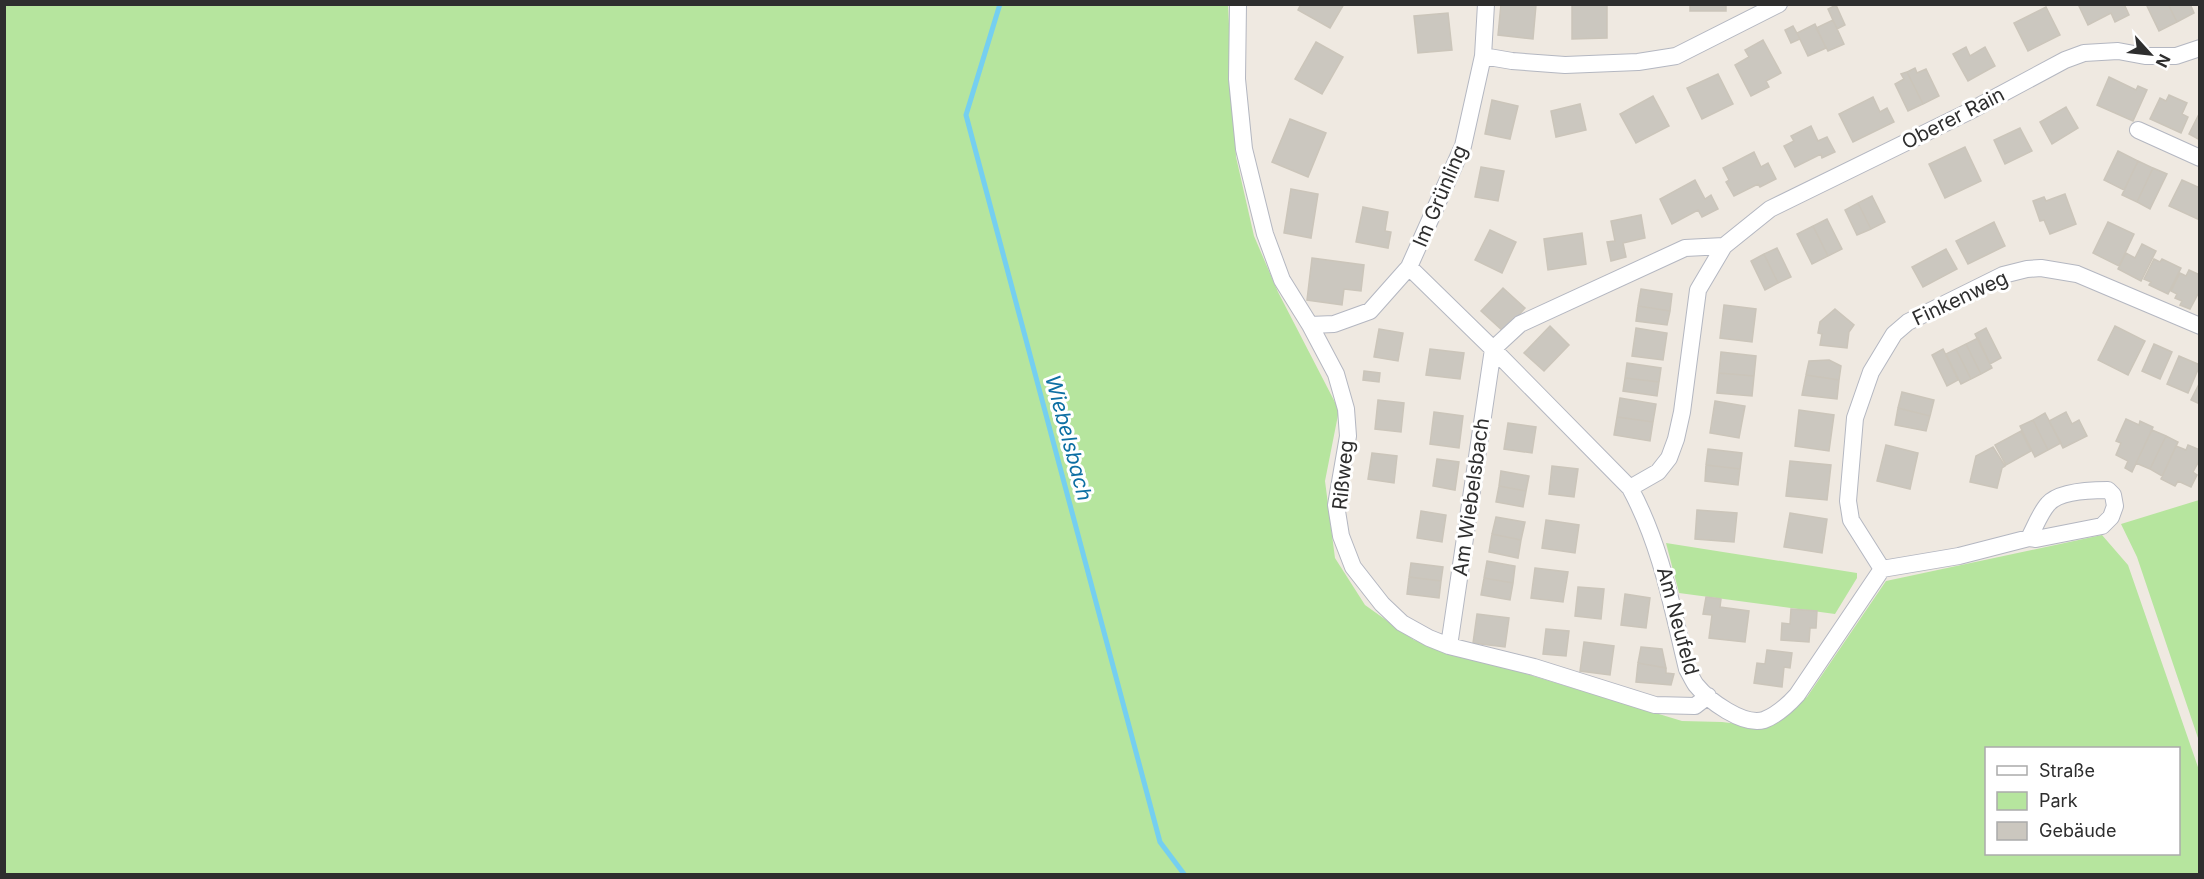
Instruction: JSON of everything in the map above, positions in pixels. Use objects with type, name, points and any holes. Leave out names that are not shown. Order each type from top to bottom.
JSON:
[{"type":"street","name":"Rißweg","points":[[1238,4],[1238,79],[1244,148],[1265,234],[1282,280],[1310,325],[1336,374],[1346,409],[1348,436],[1335,505],[1341,536],[1353,567],[1382,604],[1402,623],[1449,646],[1612,689],[1655,705],[1695,706],[1708,696]]},
{"type":"street","name":"Im Grünling","points":[[1310,325],[1335,324],[1370,311],[1409,267],[1463,146],[1483,56],[1486,4]]},
{"type":"street","points":[[1483,56],[1564,65],[1638,62],[1666,58],[1676,56],[1779,4]]},
{"type":"street","name":"Oberer Rain","points":[[1630,488],[1658,472],[1669,458],[1682,412],[1698,290],[1724,246],[1770,209],[1968,112],[2065,60],[2084,53],[2118,51],[2145,56],[2176,56],[2199,48]]},
{"type":"street","points":[[2138,130],[2199,158]]},
{"type":"street","points":[[1493,349],[1520,324],[1685,249],[1724,246]]},
{"type":"street","name":"Am Neufeld","points":[[1409,267],[1630,488],[1659,552],[1687,669],[1696,685],[1730,713],[1746,720],[1762,720],[1786,707],[1797,695],[1882,569]]},
{"type":"street","name":"Finkenweg","points":[[1882,569],[1851,520],[1849,511],[1856,418],[1871,372],[1894,334],[1908,322],[2003,275],[2041,268],[2077,274],[2199,326]]},
{"type":"street","name":"Am Wiebelsbach","points":[[1449,646],[1493,349]]},
{"type":"street","points":[[1882,569],[1959,556],[2029,538],[2036,539],[2102,526],[2114,511],[2113,495],[2108,490],[2092,489],[2064,494],[2049,502],[2029,538]]},
{"type":"green space","points":[[4,5],[1228,5],[1236,157],[1254,236],[1278,292],[1339,410],[1325,481],[1335,558],[1365,605],[1414,640],[1682,721],[1722,722],[1763,727],[1807,697],[1886,581],[2102,535],[2128,565],[2199,770],[2199,874],[5,874]]},
{"type":"green space","points":[[2200,500],[2199,741],[2137,557],[2121,524]]},
{"type":"green space","points":[[1666,543],[1857,573],[1857,578],[1835,614],[1679,593]]},
{"type":"building","points":[[1301,4],[1344,4],[1330,28],[1298,10]]},
{"type":"building","points":[[1501,4],[1536,5],[1533,39],[1498,35]]},
{"type":"building","points":[[1572,4],[1607,4],[1607,38],[1572,39]]},
{"type":"building","points":[[1690,4],[1726,4],[1726,11],[1690,11]]},
{"type":"building","points":[[2078,4],[2124,4],[2129,15],[2115,22],[2111,13],[2088,25]]},
{"type":"building","points":[[2146,4],[2168,4],[2177,22],[2159,31]]},
{"type":"building","points":[[2168,4],[2190,4],[2194,13],[2177,22]]},
{"type":"building","points":[[1836,5],[1845,25],[1837,29],[1828,9]]},
{"type":"building","points":[[2046,7],[2060,35],[2028,51],[2014,23]]},
{"type":"building","points":[[1448,13],[1452,50],[1418,53],[1414,16]]},
{"type":"building","points":[[1833,20],[1844,44],[1828,51],[1816,28]]},
{"type":"building","points":[[1815,24],[1826,48],[1808,56],[1797,33]]},
{"type":"building","points":[[1793,26],[1800,39],[1791,43],[1785,30]]},
{"type":"building","points":[[1763,40],[1781,73],[1766,81],[1769,87],[1751,96],[1735,65],[1749,57],[1745,50]]},
{"type":"building","points":[[1316,42],[1343,57],[1322,94],[1295,79]]},
{"type":"building","points":[[1966,47],[1970,56],[1985,47],[1995,66],[1968,81],[1953,54]]},
{"type":"building","points":[[1915,68],[1917,73],[1926,69],[1939,96],[1923,104],[1907,72]]},
{"type":"building","points":[[1907,72],[1923,104],[1908,111],[1895,84],[1904,79],[1901,74]]},
{"type":"building","points":[[1718,74],[1733,104],[1702,119],[1687,88]]},
{"type":"building","points":[[2109,77],[2136,90],[2138,86],[2147,90],[2133,121],[2097,105]]},
{"type":"building","points":[[2169,95],[2187,103],[2182,114],[2188,117],[2181,133],[2150,119],[2160,98],[2166,101]]},
{"type":"building","points":[[1653,96],[1669,126],[1636,143],[1620,114]]},
{"type":"building","points":[[1873,97],[1880,112],[1887,108],[1894,122],[1853,142],[1839,114]]},
{"type":"building","points":[[1492,100],[1518,106],[1510,139],[1485,134]]},
{"type":"building","points":[[1580,104],[1586,130],[1556,137],[1551,111]]},
{"type":"building","points":[[2066,107],[2078,128],[2052,144],[2040,122]]},
{"type":"building","points":[[2200,112],[2200,140],[2189,134]]},
{"type":"building","points":[[1290,119],[1326,133],[1308,177],[1272,162]]},
{"type":"building","points":[[1811,126],[1818,141],[1827,137],[1835,152],[1822,158],[1821,154],[1795,167],[1784,146],[1794,141],[1791,136]]},
{"type":"building","points":[[2020,128],[2032,151],[2005,164],[1994,140]]},
{"type":"building","points":[[1965,147],[1981,181],[1945,198],[1929,164]]},
{"type":"building","points":[[2118,151],[2138,161],[2124,190],[2104,180]]},
{"type":"building","points":[[1754,152],[1761,167],[1768,163],[1776,179],[1760,187],[1758,184],[1734,196],[1726,182],[1729,180],[1723,168]]},
{"type":"building","points":[[2138,161],[2153,168],[2137,202],[2122,195]]},
{"type":"building","points":[[1481,167],[1504,171],[1498,201],[1475,197]]},
{"type":"building","points":[[2153,168],[2167,174],[2150,209],[2137,202]]},
{"type":"building","points":[[1695,180],[1705,199],[1711,195],[1718,209],[1702,217],[1698,210],[1672,224],[1660,199]]},
{"type":"building","points":[[2182,180],[2200,188],[2200,220],[2169,206]]},
{"type":"building","points":[[1291,189],[1318,194],[1311,238],[1284,233]]},
{"type":"building","points":[[2065,194],[2076,224],[2050,234],[2044,220],[2040,221],[2033,201],[2044,197],[2046,201]]},
{"type":"building","points":[[1872,196],[1885,222],[1871,229],[1858,203]]},
{"type":"building","points":[[1858,203],[1871,229],[1857,235],[1845,210]]},
{"type":"building","points":[[1363,207],[1388,212],[1385,231],[1391,232],[1388,248],[1356,242]]},
{"type":"building","points":[[1641,215],[1645,238],[1623,243],[1626,257],[1611,261],[1607,242],[1615,241],[1611,221]]},
{"type":"building","points":[[1827,219],[1842,249],[1828,256],[1813,226]]},
{"type":"building","points":[[1994,222],[2005,246],[1968,264],[1956,241]]},
{"type":"building","points":[[2108,222],[2134,234],[2119,266],[2093,253]]},
{"type":"building","points":[[1813,226],[1828,256],[1812,264],[1797,234]]},
{"type":"building","points":[[1490,230],[1516,242],[1502,273],[1475,260]]},
{"type":"building","points":[[1582,233],[1586,264],[1548,270],[1544,239]]},
{"type":"building","points":[[2142,244],[2156,251],[2141,281],[2118,269],[2126,253],[2135,258]]},
{"type":"building","points":[[1777,248],[1791,277],[1778,283],[1764,254]]},
{"type":"building","points":[[1946,249],[1957,269],[1923,287],[1912,267]]},
{"type":"building","points":[[1764,254],[1778,283],[1765,290],[1751,261]]},
{"type":"building","points":[[1312,258],[1364,265],[1361,291],[1344,289],[1342,305],[1307,300]]},
{"type":"building","points":[[2154,259],[2160,262],[2162,259],[2181,268],[2168,294],[2149,285],[2151,282],[2144,279]]},
{"type":"building","points":[[2189,270],[2200,275],[2200,290],[2190,309],[2180,305],[2182,301],[2175,298],[2177,294],[2171,291],[2180,273],[2186,276]]},
{"type":"building","points":[[1503,288],[1525,308],[1504,332],[1481,311]]},
{"type":"building","points":[[1641,289],[1672,294],[1670,311],[1638,306]]},
{"type":"building","points":[[1724,305],[1756,309],[1752,342],[1720,338]]},
{"type":"building","points":[[1638,306],[1670,311],[1667,325],[1636,321]]},
{"type":"building","points":[[1835,309],[1854,325],[1849,332],[1847,348],[1820,345],[1822,334],[1818,333],[1820,322]]},
{"type":"building","points":[[1550,326],[1569,345],[1544,371],[1524,353]]},
{"type":"building","points":[[2115,326],[2145,341],[2128,375],[2098,360]]},
{"type":"building","points":[[1636,328],[1667,333],[1663,360],[1632,356]]},
{"type":"building","points":[[1986,328],[2001,358],[1990,364],[1975,334]]},
{"type":"building","points":[[1379,329],[1403,333],[1398,361],[1374,357]]},
{"type":"building","points":[[1978,338],[1992,368],[1981,374],[1966,344]]},
{"type":"building","points":[[1966,344],[1981,374],[1971,379],[1956,349]]},
{"type":"building","points":[[2154,344],[2172,352],[2160,379],[2142,371]]},
{"type":"building","points":[[1430,349],[1464,353],[1460,379],[1426,375]]},
{"type":"building","points":[[1943,349],[1958,380],[1947,386],[1932,355]]},
{"type":"building","points":[[1956,349],[1971,379],[1961,384],[1946,354]]},
{"type":"building","points":[[1721,352],[1756,356],[1754,376],[1719,373]]},
{"type":"building","points":[[2179,356],[2200,365],[2188,393],[2167,384]]},
{"type":"building","points":[[1829,360],[1841,366],[1839,380],[1806,375],[1809,361]]},
{"type":"building","points":[[1627,363],[1661,368],[1659,382],[1625,378]]},
{"type":"building","points":[[1364,371],[1380,373],[1379,382],[1363,380]]},
{"type":"building","points":[[1719,373],[1754,376],[1752,396],[1717,393]]},
{"type":"building","points":[[1806,375],[1839,380],[1837,399],[1802,395]]},
{"type":"building","points":[[1625,378],[1659,382],[1657,396],[1623,391]]},
{"type":"building","points":[[2200,382],[2200,404],[2191,400]]},
{"type":"building","points":[[1902,392],[1934,400],[1930,416],[1898,408]]},
{"type":"building","points":[[1620,398],[1656,404],[1653,422],[1617,417]]},
{"type":"building","points":[[1378,400],[1404,403],[1401,432],[1375,429]]},
{"type":"building","points":[[1715,401],[1745,406],[1739,438],[1710,433]]},
{"type":"building","points":[[1898,408],[1930,416],[1926,431],[1895,425]]},
{"type":"building","points":[[1799,410],[1834,415],[1829,451],[1795,446]]},
{"type":"building","points":[[1434,412],[1463,416],[1459,448],[1430,444]]},
{"type":"building","points":[[2066,412],[2072,424],[2079,420],[2087,436],[2063,448],[2049,421]]},
{"type":"building","points":[[2045,413],[2061,443],[2048,450],[2033,420]]},
{"type":"building","points":[[1617,417],[1653,422],[1650,441],[1614,435]]},
{"type":"building","points":[[2126,419],[2139,425],[2140,421],[2153,427],[2132,472],[2125,468],[2128,461],[2116,455],[2121,443],[2116,441]]},
{"type":"building","points":[[2033,420],[2048,450],[2035,457],[2020,426]]},
{"type":"building","points":[[1508,423],[1536,427],[1532,453],[1504,449]]},
{"type":"building","points":[[2152,430],[2166,436],[2150,469],[2136,463]]},
{"type":"building","points":[[2021,431],[2031,451],[2006,465],[1995,445]]},
{"type":"building","points":[[2166,436],[2178,442],[2162,476],[2150,469]]},
{"type":"building","points":[[1886,445],[1918,453],[1910,489],[1877,481]]},
{"type":"building","points":[[2188,445],[2200,450],[2200,459],[2193,472],[2197,475],[2191,487],[2178,481],[2175,486],[2161,479],[2176,446],[2186,450]]},
{"type":"building","points":[[1993,447],[2005,466],[2002,468],[1997,488],[1970,482],[1976,456]]},
{"type":"building","points":[[1708,449],[1742,453],[1740,469],[1706,465]]},
{"type":"building","points":[[1372,453],[1397,456],[1394,483],[1368,479]]},
{"type":"building","points":[[1437,459],[1459,462],[1455,490],[1433,486]]},
{"type":"building","points":[[1790,461],[1831,465],[1827,500],[1786,496]]},
{"type":"building","points":[[1706,465],[1740,469],[1738,485],[1705,481]]},
{"type":"building","points":[[1552,466],[1578,469],[1574,497],[1549,494]]},
{"type":"building","points":[[1501,471],[1529,476],[1526,491],[1499,486]]},
{"type":"building","points":[[1499,486],[1526,491],[1523,507],[1496,502]]},
{"type":"building","points":[[1697,510],[1737,513],[1734,542],[1695,539]]},
{"type":"building","points":[[1421,511],[1446,515],[1442,542],[1417,538]]},
{"type":"building","points":[[1790,513],[1827,519],[1822,553],[1784,547]]},
{"type":"building","points":[[1496,517],[1525,522],[1521,540],[1492,534]]},
{"type":"building","points":[[1546,520],[1579,525],[1575,553],[1542,548]]},
{"type":"building","points":[[1492,534],[1521,540],[1518,558],[1489,552]]},
{"type":"building","points":[[1487,561],[1515,566],[1513,583],[1484,578]]},
{"type":"building","points":[[1411,563],[1443,567],[1441,581],[1409,577]]},
{"type":"building","points":[[1535,568],[1568,572],[1563,602],[1531,598]]},
{"type":"building","points":[[1409,577],[1441,581],[1439,598],[1407,594]]},
{"type":"building","points":[[1484,578],[1513,583],[1510,600],[1481,595]]},
{"type":"building","points":[[1578,587],[1604,589],[1601,619],[1575,616]]},
{"type":"building","points":[[1625,594],[1650,598],[1646,628],[1621,625]]},
{"type":"building","points":[[1706,597],[1721,599],[1720,607],[1749,611],[1745,642],[1709,638],[1712,615],[1703,614]]},
{"type":"building","points":[[1791,609],[1817,611],[1816,628],[1810,628],[1809,642],[1781,640],[1782,623],[1790,624]]},
{"type":"building","points":[[1477,614],[1509,618],[1505,647],[1473,643]]},
{"type":"building","points":[[1546,629],[1569,631],[1566,656],[1543,654]]},
{"type":"building","points":[[1584,642],[1614,646],[1610,675],[1580,671]]},
{"type":"building","points":[[1641,647],[1662,649],[1666,668],[1638,663]]},
{"type":"building","points":[[1767,650],[1792,653],[1790,668],[1784,667],[1782,687],[1754,683],[1757,663],[1765,664]]},
{"type":"building","points":[[1638,663],[1666,668],[1666,673],[1674,674],[1671,685],[1636,682]]},
{"type":"waterway","name":"Wiebelsbach","points":[[1000,4],[966,115],[1160,842],[1184,874]]}]
